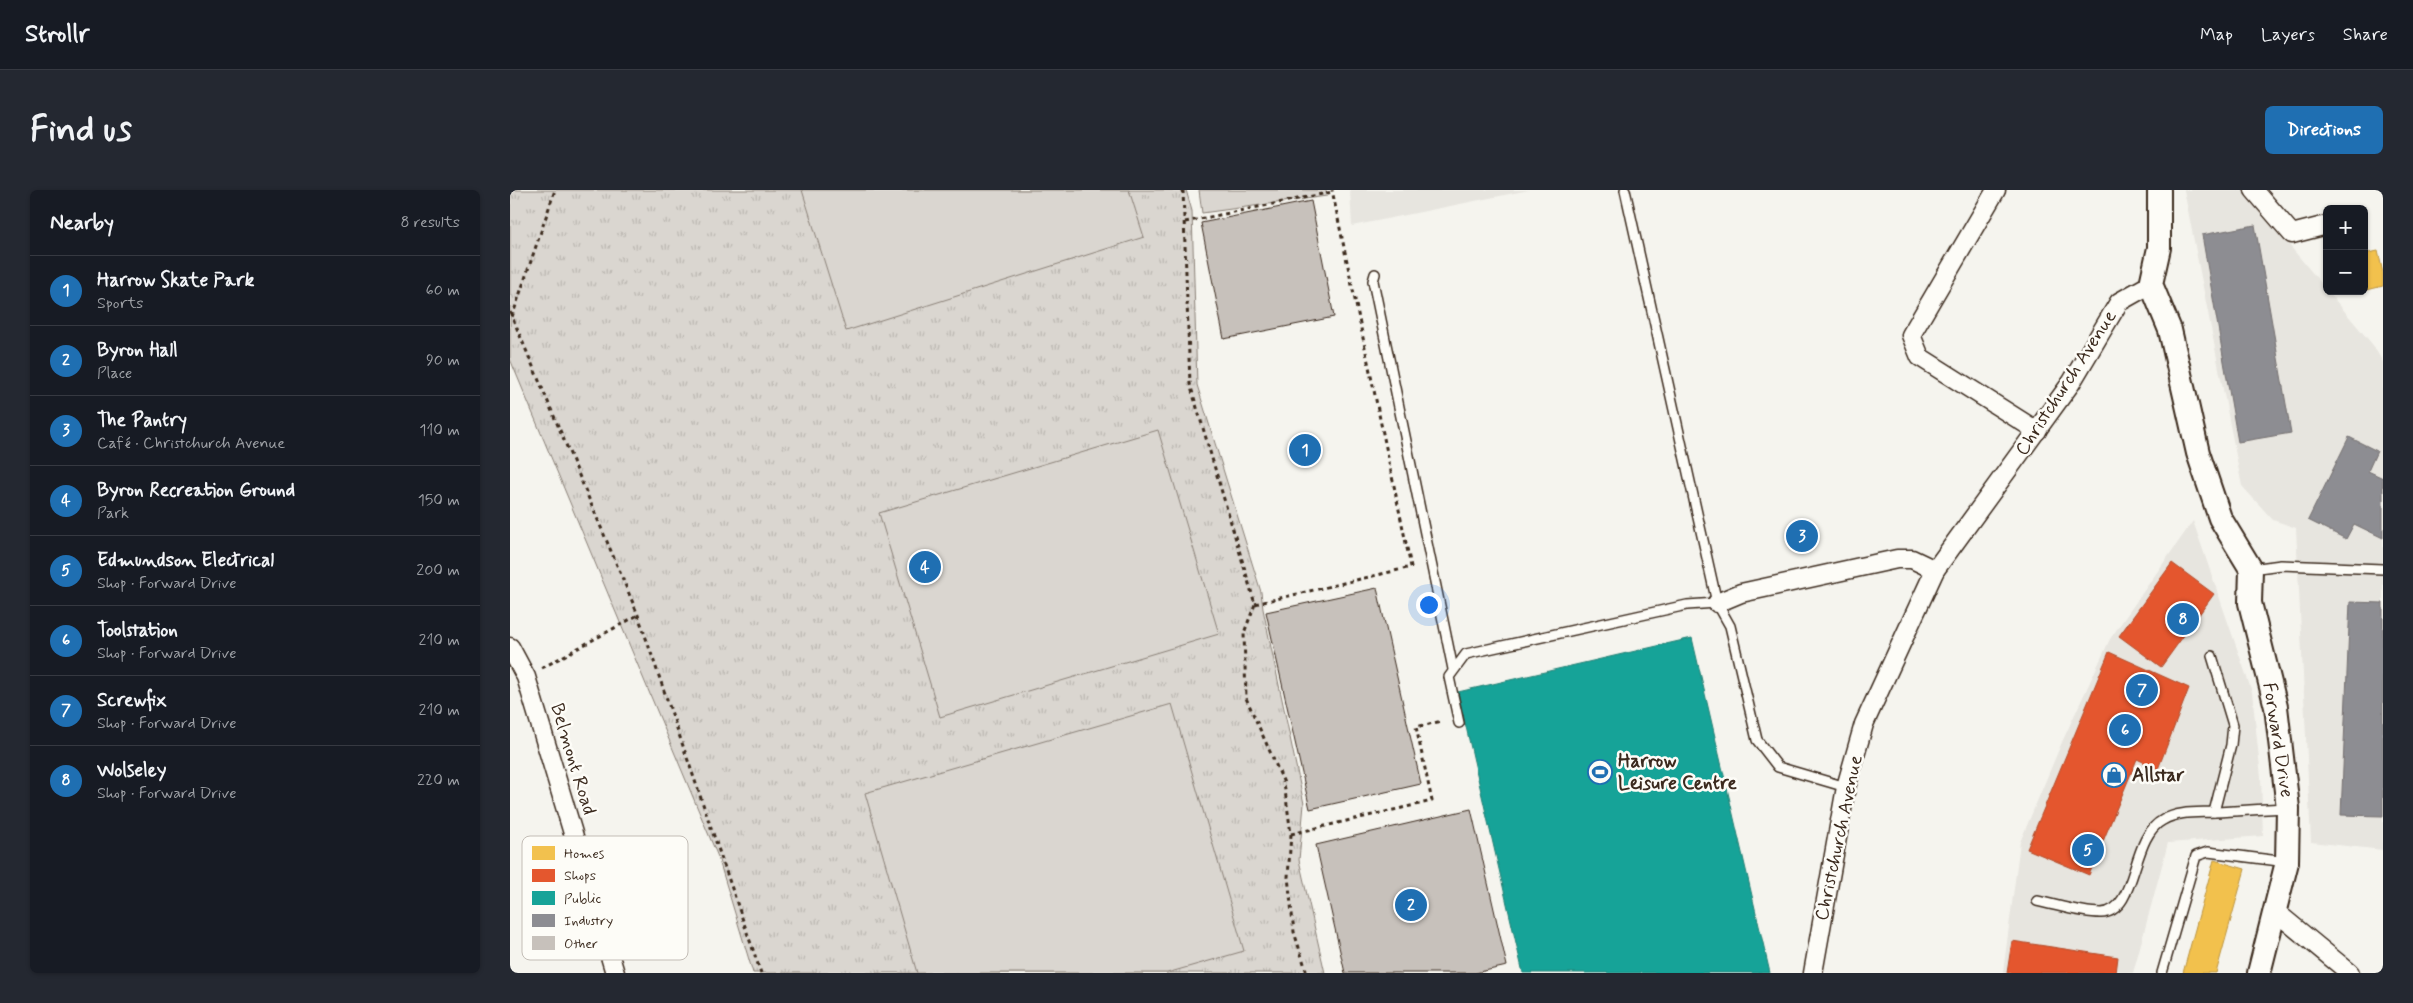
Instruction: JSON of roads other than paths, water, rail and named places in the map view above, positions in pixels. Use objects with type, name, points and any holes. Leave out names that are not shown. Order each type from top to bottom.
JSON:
[{"type":"street","points":[[2159,190],[2159,248],[2151,284],[2170,330],[2198,453],[2220,518],[2251,569]]},
{"type":"street","points":[[2254,190],[2292,234],[2323,226]]},
{"type":"street","points":[[1991,192],[1911,335],[1920,357],[2037,431]]},
{"type":"street","name":"Christchurch Avenue","points":[[1813,973],[1846,787],[1864,724],[1935,570],[2071,382],[2119,302],[2151,284]]},
{"type":"street","points":[[1717,603],[1741,593],[1897,559],[1912,559],[1935,570]]},
{"type":"street","name":"Forward Drive","points":[[2251,569],[2250,604],[2276,707],[2288,808],[2287,862],[2276,912],[2259,973]]},
{"type":"street","name":"Belmont Road","points":[[510,647],[526,677],[574,836]]},
{"type":"street","points":[[2276,912],[2350,973]]},
{"type":"street","name":"Belmont Road","points":[[611,960],[615,973]]},
{"type":"lane","points":[[1625,190],[1717,603],[1730,626],[1757,740],[1778,767],[1846,787]]},
{"type":"lane","points":[[1375,274],[1373,281],[1453,669]]},
{"type":"lane","points":[[2251,569],[2281,565],[2383,569]]},
{"type":"lane","points":[[1458,720],[1449,677],[1453,669],[1466,654],[1687,605],[1717,603]]},
{"type":"lane","points":[[2212,656],[2234,725],[2231,745],[2214,812]]},
{"type":"lane","points":[[2037,901],[2102,913],[2115,909],[2123,901],[2140,850],[2150,830],[2161,820],[2179,813],[2288,808]]},
{"type":"lane","points":[[2162,973],[2196,856],[2208,852],[2287,862]]},
{"type":"place","name":"Harrow Skate Park","points":[[1305,450]]},
{"type":"place","name":"The Pantry","points":[[1802,536]]},
{"type":"place","name":"Byron Recreation Ground","points":[[925,567]]},
{"type":"place","name":"Wolseley","points":[[2183,619]]},
{"type":"place","name":"Screwfix","points":[[2142,690]]},
{"type":"place","name":"Toolstation","points":[[2125,730]]},
{"type":"place","name":"Harrow Leisure Centre","points":[[1600,772]]},
{"type":"place","name":"Allstar","points":[[2114,775]]},
{"type":"place","name":"Edmundson Electrical","points":[[2088,850]]},
{"type":"place","name":"Byron Hall","points":[[1411,905]]}]
